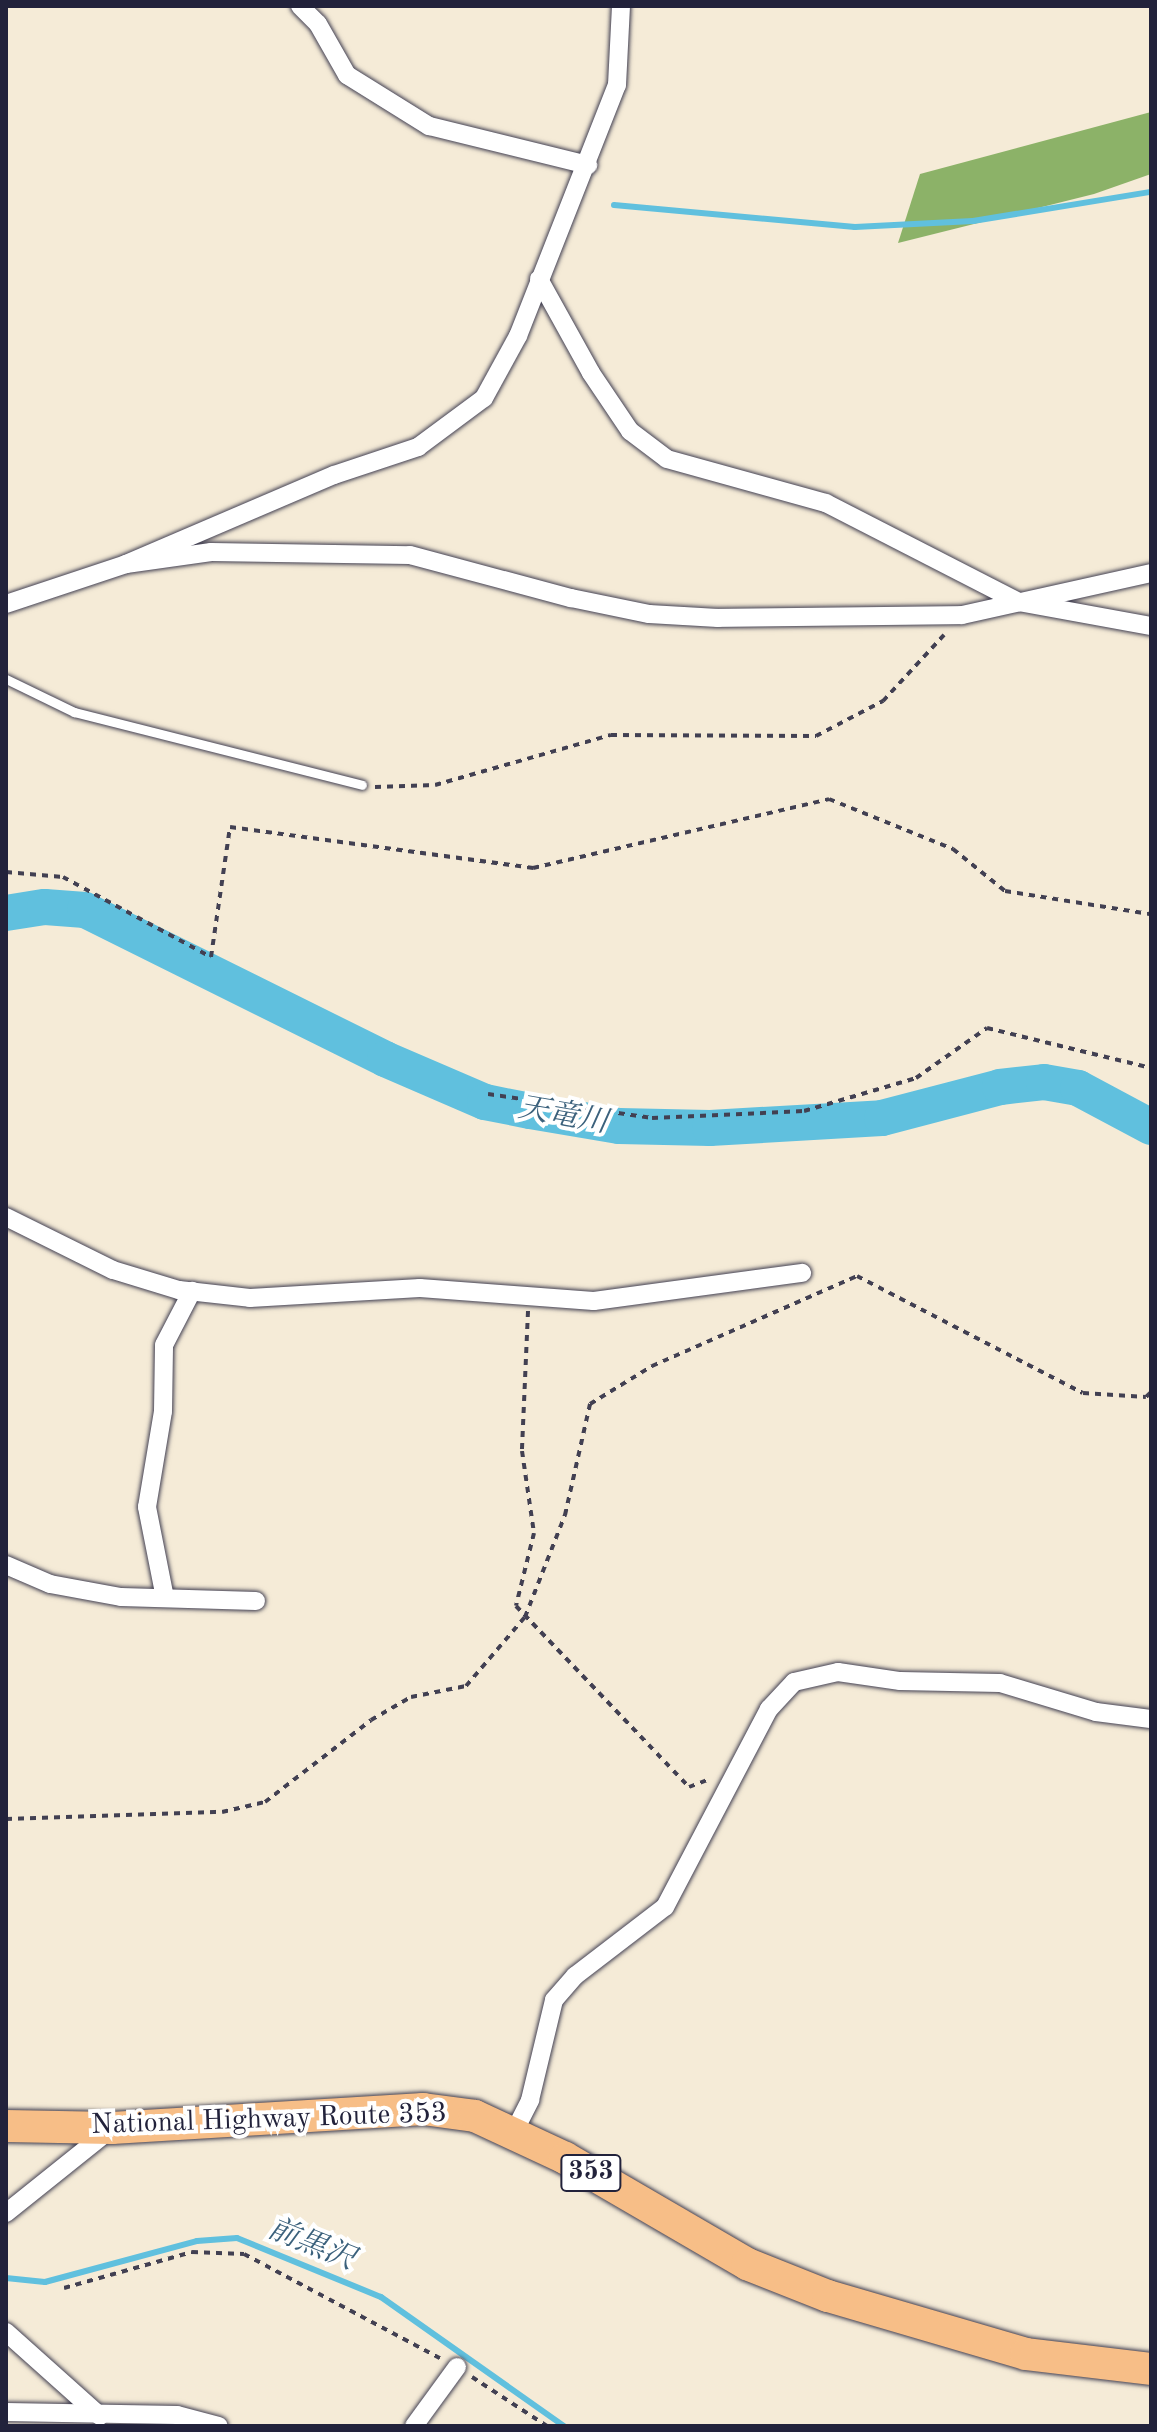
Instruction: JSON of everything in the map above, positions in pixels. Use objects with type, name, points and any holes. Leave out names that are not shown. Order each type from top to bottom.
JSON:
[{"type":"highway","name":"National Highway Route 353","points":[[6,2126],[112,2128],[423,2109],[475,2116],[514,2132],[747,2264],[828,2296],[1014,2351],[1151,2369]]},
{"type":"street","points":[[300,6],[318,24],[347,75],[429,126],[588,165]]},
{"type":"street","points":[[6,604],[126,564],[334,475],[418,447],[484,398],[518,336],[617,85],[621,6]]},
{"type":"street","points":[[539,279],[591,373],[630,431],[667,459],[826,503],[1019,602],[1151,626]]},
{"type":"street","points":[[126,564],[211,552],[410,555],[649,614],[962,615],[1151,573]]},
{"type":"street","points":[[6,1217],[113,1270],[192,1291],[250,1298],[420,1288],[527,1293],[594,1301],[802,1273]]},
{"type":"street","points":[[165,1598],[147,1507],[163,1411],[164,1345],[192,1291]]},
{"type":"street","points":[[6,1565],[50,1584],[121,1597],[256,1601]]},
{"type":"street","points":[[514,2132],[530,2100],[554,2000],[569,1981],[665,1907],[765,1717],[794,1682],[838,1672],[900,1681],[1000,1683],[1096,1712],[1151,1719]]},
{"type":"street","points":[[6,2213],[112,2128]]},
{"type":"street","points":[[6,2332],[100,2416]]},
{"type":"street","points":[[414,2426],[457,2367]]},
{"type":"street","points":[[6,2412],[177,2415],[219,2426]]},
{"type":"lane","points":[[6,679],[74,712],[362,785]]},
{"type":"path","points":[[362,785],[418,788],[611,735],[816,736],[883,701],[962,615]]},
{"type":"path","points":[[6,872],[63,877],[211,957],[230,827],[533,868],[829,799],[953,849],[1005,891],[1151,914]]},
{"type":"path","points":[[488,1094],[652,1118],[804,1111],[916,1078],[987,1028],[1151,1068]]},
{"type":"path","points":[[6,1819],[13,1823],[222,1812],[265,1802],[371,1720],[411,1697],[466,1686],[525,1617],[565,1515],[590,1404],[652,1366],[857,1276],[1083,1393],[1146,1397],[1151,1392]]},
{"type":"path","points":[[527,1293],[522,1451],[534,1533],[516,1606],[689,1787],[712,1778],[721,1767]]},
{"type":"path","points":[[64,2288],[192,2252],[244,2254],[457,2367],[547,2426]]},
{"type":"green space","points":[[1151,112],[1151,174],[1094,194],[898,243],[920,174]]},
{"type":"waterway","points":[[614,205],[855,227],[973,221],[1151,192]]},
{"type":"waterway","name":"天竜川","points":[[6,913],[45,907],[85,910],[385,1059],[485,1102],[530,1111],[619,1126],[710,1128],[882,1118],[1000,1087],[1044,1082],[1078,1088],[1151,1127]]},
{"type":"waterway","name":"前黒沢","points":[[6,2278],[45,2282],[197,2241],[237,2238],[381,2297],[564,2426]]}]
